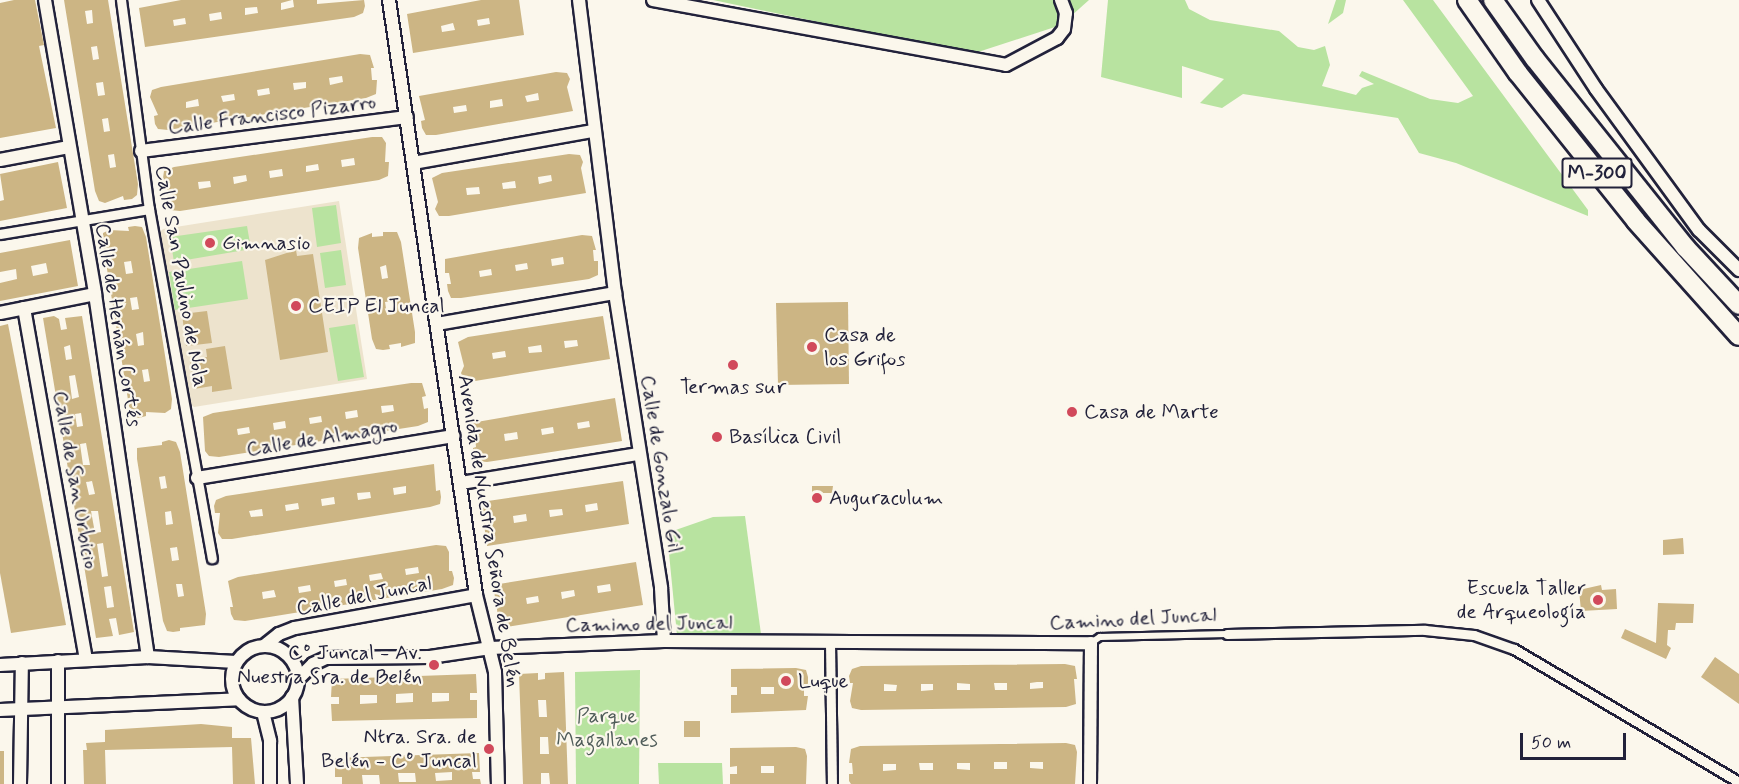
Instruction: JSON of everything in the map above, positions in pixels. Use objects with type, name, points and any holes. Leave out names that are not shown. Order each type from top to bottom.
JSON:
[{"type":"main road","name":"M-300","points":[[1467,0],[1518,73],[1636,221],[1739,336]]},
{"type":"main road","name":"M-300","points":[[1493,0],[1535,59],[1685,247],[1739,305]]},
{"type":"street","name":"Calle de Hernán Cortés","points":[[45,0],[95,294],[148,657]]},
{"type":"street","name":"Calle San Paulino de Nola","points":[[121,0],[149,209],[212,558]]},
{"type":"street","name":"Avenida de Nuestra Señora de Belén","points":[[389,0],[476,595],[495,672],[498,784]]},
{"type":"street","points":[[413,163],[593,131],[579,0]]},
{"type":"street","points":[[653,0],[1006,64],[1057,38],[1064,29],[1066,13],[1061,0]]},
{"type":"street","points":[[1538,0],[1596,89],[1699,230],[1739,270]]},
{"type":"street","name":"Calle Francisco Pizarro","points":[[141,151],[406,117]]},
{"type":"street","name":"Calle de Gonzalo Gil","points":[[593,131],[615,293],[661,588],[664,641]]},
{"type":"street","points":[[0,160],[69,147]]},
{"type":"street","points":[[0,234],[149,209]]},
{"type":"street","points":[[437,324],[615,293]]},
{"type":"street","points":[[0,313],[95,294]]},
{"type":"street","name":"Calle de San Urbicio","points":[[24,308],[86,659]]},
{"type":"street","name":"Calle de Almagro","points":[[197,478],[454,435]]},
{"type":"street","points":[[461,483],[639,454]]},
{"type":"street","name":"Calle del Juncal","points":[[264,646],[279,634],[295,628],[476,595]]},
{"type":"street","name":"Camino del Juncal","points":[[1227,634],[1425,630],[1474,635],[1514,649],[1739,782]]},
{"type":"street","name":"Camino del Juncal","points":[[490,648],[664,641],[1091,643]]},
{"type":"street","points":[[830,642],[832,784]]},
{"type":"street","points":[[1090,784],[1091,643]]},
{"type":"street","points":[[292,697],[283,706],[263,712],[252,710],[239,699],[232,684],[236,662],[243,653],[264,646],[284,652],[291,659],[298,679]]},
{"type":"street","points":[[297,784],[292,697],[298,679],[326,658],[430,657],[490,648]]},
{"type":"street","points":[[0,664],[148,657],[236,662]]},
{"type":"street","points":[[58,661],[60,708],[58,784]]},
{"type":"street","points":[[20,784],[22,663]]},
{"type":"street","points":[[0,710],[239,699]]},
{"type":"street","points":[[263,712],[270,741],[270,784]]},
{"type":"lane","name":"Camino del Juncal","points":[[1091,643],[1100,637],[1227,634]]},
{"type":"shaded area","points":[[339,201],[367,379],[194,407],[184,399],[159,233],[163,229]]},
{"type":"green space","points":[[713,0],[1089,0],[1061,25],[972,54]]},
{"type":"green space","points":[[1108,0],[1185,0],[1189,9],[1210,20],[1279,31],[1298,47],[1314,50],[1325,46],[1330,65],[1322,86],[1356,95],[1362,88],[1374,84],[1359,76],[1362,71],[1430,99],[1458,103],[1473,96],[1403,0],[1433,0],[1588,210],[1588,216],[1456,163],[1419,153],[1398,118],[1243,94],[1222,108],[1200,103],[1224,79],[1182,66],[1182,98],[1101,77]]},
{"type":"green space","points":[[1336,0],[1346,0],[1343,13],[1328,24]]},
{"type":"green space","points":[[336,205],[341,243],[317,247],[312,208]]},
{"type":"green space","name":"Gimnasio","points":[[247,226],[251,249],[174,262],[170,237]]},
{"type":"green space","points":[[341,250],[346,285],[325,288],[320,253]]},
{"type":"green space","points":[[242,261],[248,299],[175,310],[169,272]]},
{"type":"green space","points":[[355,324],[364,377],[338,381],[329,328]]},
{"type":"green space","points":[[745,516],[761,634],[677,635],[667,533],[713,517]]},
{"type":"green space","name":"Parque Magallanes","points":[[640,670],[639,784],[576,784],[575,672]]},
{"type":"green space","points":[[658,763],[722,763],[723,784],[659,784]]},
{"type":"building","points":[[35,0],[44,45],[39,46],[56,128],[0,138],[0,3]]},
{"type":"building","points":[[64,0],[108,0],[138,184],[137,195],[132,199],[124,200],[123,196],[105,203],[99,201],[95,191]],"holes":[[[92,10],[93,23],[87,24],[85,11]],[[97,46],[99,59],[93,60],[91,47]],[[103,82],[105,95],[98,96],[96,83]],[[108,118],[110,131],[104,132],[102,119]],[[114,154],[116,167],[110,168],[108,155]]]},
{"type":"building","points":[[181,0],[292,0],[281,3],[281,10],[294,7],[293,0],[317,0],[317,4],[364,0],[365,6],[363,13],[354,17],[145,47],[139,8]],"holes":[[[257,7],[258,13],[245,15],[245,8]],[[221,12],[222,19],[210,21],[209,14]],[[185,18],[186,24],[174,26],[173,20]]]},
{"type":"building","points":[[481,0],[519,0],[524,35],[413,53],[407,14]],"holes":[[[489,18],[490,24],[478,26],[477,20]],[[453,23],[455,30],[442,32],[441,26]]]},
{"type":"building","points":[[360,54],[370,55],[374,68],[371,68],[372,80],[377,80],[376,94],[366,98],[168,130],[158,129],[155,124],[154,116],[158,115],[150,97],[152,90]],"holes":[[[342,76],[343,82],[330,85],[329,78]],[[306,82],[306,88],[294,90],[293,83]],[[269,88],[270,94],[258,96],[257,90]],[[234,94],[235,100],[223,102],[221,96]],[[198,99],[199,106],[186,108],[186,102]]]},
{"type":"building","points":[[556,72],[567,73],[570,79],[567,87],[573,111],[426,135],[422,128],[421,121],[425,120],[419,96]],"holes":[[[538,93],[539,100],[527,102],[525,96]],[[502,99],[503,106],[490,108],[490,101]],[[466,105],[467,111],[454,113],[453,107]]]},
{"type":"building","points":[[372,137],[382,137],[386,143],[385,162],[389,162],[388,176],[379,180],[180,211],[170,210],[165,197],[169,196],[163,178],[164,171],[174,167]],"holes":[[[354,158],[355,165],[342,167],[341,160]],[[318,164],[319,170],[306,172],[306,166]],[[282,169],[283,176],[270,178],[269,171]],[[246,175],[247,181],[234,184],[233,177]],[[210,181],[211,187],[199,189],[198,182]]]},
{"type":"building","points":[[569,154],[580,155],[583,162],[581,168],[586,193],[439,216],[435,209],[438,202],[432,178],[442,173]],"holes":[[[551,175],[552,181],[539,184],[538,177]],[[515,181],[516,188],[503,189],[502,183]],[[479,187],[480,194],[467,195],[466,188]]]},
{"type":"building","points":[[58,162],[67,208],[0,221],[0,201],[4,200],[0,174]]},
{"type":"building","points":[[128,227],[142,227],[146,237],[172,399],[171,409],[165,413],[146,412],[146,416],[139,418],[132,416],[129,406],[103,244],[103,233],[109,230],[129,231]],"holes":[[[131,261],[133,273],[126,274],[124,262]],[[137,297],[139,309],[132,310],[130,298]],[[143,332],[144,345],[138,346],[136,334]],[[148,369],[150,381],[144,382],[142,370]]]},
{"type":"building","points":[[383,232],[397,232],[401,242],[415,343],[401,347],[401,343],[389,345],[390,349],[383,350],[376,349],[372,339],[358,248],[359,238],[372,233],[372,237],[383,236]],"holes":[[[386,265],[388,278],[382,279],[380,267]],[[392,301],[394,314],[387,315],[385,302]]]},
{"type":"building","points":[[582,235],[592,236],[596,250],[593,250],[594,261],[598,261],[598,275],[589,279],[451,298],[447,284],[451,284],[449,273],[445,273],[445,259]],"holes":[[[563,257],[564,264],[552,266],[551,259]],[[527,263],[528,269],[516,271],[515,265]],[[491,269],[492,275],[480,277],[479,271]]]},
{"type":"building","points":[[70,240],[78,286],[0,301],[0,283],[17,279],[16,269],[0,272],[0,253]],"holes":[[[46,263],[48,273],[33,276],[31,266]]]},
{"type":"building","name":"CEIP El Juncal","points":[[296,250],[297,256],[313,254],[328,352],[280,360],[265,260]]},
{"type":"building","points":[[848,302],[849,384],[778,385],[776,303]]},
{"type":"building","points":[[207,311],[212,343],[186,346],[182,314]]},
{"type":"building","points":[[54,316],[59,319],[61,330],[67,329],[65,318],[82,316],[134,632],[119,635],[116,618],[109,619],[113,636],[96,638],[43,318]],"holes":[[[70,345],[72,359],[66,360],[64,347]],[[75,375],[79,397],[72,399],[69,376]],[[81,413],[83,426],[77,427],[75,414]],[[86,443],[90,465],[83,465],[80,444]],[[92,481],[95,494],[89,495],[86,482]],[[91,511],[98,511],[101,532],[95,533]],[[103,543],[108,576],[102,577],[97,544]],[[111,586],[114,607],[107,608],[104,587]]]},
{"type":"building","points":[[603,316],[610,359],[475,381],[464,380],[461,373],[464,366],[458,342],[468,337]],"holes":[[[577,340],[578,346],[565,348],[564,341]],[[541,345],[542,352],[529,353],[528,347]],[[505,351],[506,357],[493,359],[492,353]]]},
{"type":"building","points":[[8,324],[66,625],[11,633],[0,573],[0,326]]},
{"type":"building","points":[[225,346],[232,389],[212,392],[212,386],[194,389],[190,360],[207,357],[206,349]]},
{"type":"building","points":[[422,383],[426,396],[422,397],[424,409],[428,408],[428,422],[418,426],[219,457],[209,456],[205,451],[203,417],[213,413]],"holes":[[[393,405],[394,411],[382,413],[381,406]],[[357,410],[358,417],[346,419],[345,412]],[[321,416],[322,422],[310,424],[309,418]],[[285,421],[286,428],[274,430],[273,423]],[[249,427],[250,433],[238,435],[237,429]]]},
{"type":"building","points":[[615,398],[622,441],[487,462],[477,461],[473,454],[473,448],[476,447],[475,436],[471,437],[471,423]],"holes":[[[589,421],[590,427],[578,429],[577,423]],[[553,427],[554,433],[542,435],[541,429]],[[517,432],[518,439],[505,441],[504,434]]]},
{"type":"building","points":[[169,440],[176,442],[180,452],[206,614],[205,625],[180,628],[180,631],[173,632],[167,631],[163,621],[137,459],[137,448],[162,445],[162,442]],"holes":[[[165,476],[167,488],[161,489],[159,477]],[[171,511],[173,524],[166,525],[165,512]],[[177,547],[179,560],[172,561],[170,548]],[[176,584],[182,584],[184,596],[178,597]]]},
{"type":"building","points":[[434,464],[436,491],[440,490],[441,497],[440,504],[430,507],[222,539],[218,533],[220,513],[215,513],[214,506],[216,500],[226,496]],"holes":[[[406,486],[406,493],[394,495],[393,488]],[[370,492],[371,498],[358,500],[357,493]],[[334,497],[335,504],[322,506],[321,499]],[[298,503],[299,509],[286,511],[285,505]],[[262,509],[263,516],[251,517],[249,511]]]},
{"type":"building","points":[[623,481],[629,524],[487,546],[481,502]],"holes":[[[597,503],[598,510],[586,512],[585,505]],[[562,509],[563,515],[550,517],[549,510]],[[526,514],[527,521],[514,523],[513,516]]]},
{"type":"building","points":[[812,486],[833,486],[832,493],[812,493]]},
{"type":"building","points":[[1683,538],[1684,554],[1663,555],[1663,540]]},
{"type":"building","points":[[436,545],[446,546],[449,552],[449,571],[452,571],[454,578],[453,585],[442,589],[245,621],[234,620],[231,614],[230,607],[233,607],[228,581],[238,577]],"holes":[[[418,567],[419,573],[406,575],[405,569]],[[381,573],[383,579],[370,581],[369,575]],[[346,579],[347,585],[335,587],[334,581]],[[310,585],[311,591],[299,593],[298,587]],[[274,590],[276,597],[263,599],[262,592]]]},
{"type":"building","points":[[636,562],[643,605],[500,628],[493,585]],"holes":[[[610,584],[611,591],[598,593],[597,586]],[[574,590],[575,596],[562,599],[561,592]],[[538,596],[539,602],[527,604],[526,598]]]},
{"type":"building","name":"Escuela Taller de Arqueología","points":[[1601,585],[1602,590],[1616,589],[1617,609],[1581,611],[1579,590]]},
{"type":"building","points":[[1658,603],[1694,604],[1693,623],[1676,623],[1675,630],[1668,630],[1667,645],[1671,648],[1666,659],[1621,638],[1625,629],[1656,643]]},
{"type":"building","points":[[1715,657],[1739,674],[1739,704],[1701,677]]},
{"type":"building","points":[[1065,664],[1075,666],[1076,704],[1066,707],[861,710],[852,708],[850,701],[853,683],[850,683],[849,676],[852,669],[861,666]],"holes":[[[1043,682],[1043,688],[1030,689],[1030,683]],[[957,683],[970,684],[970,690],[957,690]],[[994,683],[1007,683],[1007,690],[995,690]],[[884,684],[897,685],[896,691],[884,691]],[[921,684],[933,684],[933,690],[921,691]]]},
{"type":"building","points":[[796,668],[806,670],[808,684],[804,684],[804,696],[808,696],[806,710],[731,713],[731,695],[737,695],[737,687],[731,687],[731,669]],"holes":[[[761,687],[774,687],[774,694],[761,694]]]},
{"type":"building","points":[[564,672],[568,784],[550,784],[549,773],[541,773],[541,784],[523,784],[519,674],[538,673],[538,680],[545,679],[545,673]],"holes":[[[538,700],[546,700],[547,717],[539,717]],[[540,737],[548,737],[549,754],[540,754]]]},
{"type":"building","points":[[476,674],[477,693],[470,693],[470,700],[477,700],[477,718],[332,721],[331,704],[339,704],[339,697],[331,697],[332,679]],"holes":[[[413,693],[413,702],[396,703],[396,694]],[[432,693],[449,693],[449,701],[432,702]],[[360,695],[377,695],[377,703],[360,704]]]},
{"type":"building","points":[[684,721],[700,721],[700,737],[684,737]]},
{"type":"building","points":[[201,724],[232,727],[232,738],[251,738],[255,784],[233,784],[232,747],[105,750],[106,784],[84,784],[83,750],[87,750],[86,743],[105,742],[105,730]]},
{"type":"building","points":[[1066,743],[1075,745],[1077,752],[1075,784],[851,784],[849,774],[853,774],[852,763],[849,763],[851,749],[860,746]],"holes":[[[994,762],[1007,762],[1007,769],[994,769]],[[1030,762],[1043,762],[1043,769],[1030,768]],[[919,763],[933,763],[933,770],[920,770]],[[957,763],[970,763],[970,770],[957,769]],[[883,764],[896,764],[896,770],[883,771]]]},
{"type":"building","points":[[796,747],[805,749],[806,784],[730,784],[730,774],[737,774],[737,766],[730,767],[730,748]],"holes":[[[761,766],[774,766],[774,773],[761,773]]]},
{"type":"building","points":[[0,751],[4,751],[4,784],[0,784]]},
{"type":"building","points":[[479,753],[480,772],[472,772],[473,779],[480,779],[481,784],[380,784],[379,775],[362,775],[363,784],[342,784],[342,777],[335,777],[335,758]],"holes":[[[452,772],[452,780],[436,781],[435,773]],[[398,773],[415,773],[416,782],[399,782]]]},
{"type":"place","name":"Gimnasio","points":[[210,243]]},
{"type":"place","name":"CEIP El Juncal","points":[[296,306]]},
{"type":"place","name":"Casa de los Grifos","points":[[812,347]]},
{"type":"place","name":"Termas sur","points":[[733,365]]},
{"type":"place","name":"Casa de Marte","points":[[1072,412]]},
{"type":"place","name":"Basílica Civil","points":[[717,437]]},
{"type":"place","name":"Auguraculum","points":[[817,498]]},
{"type":"place","name":"Escuela Taller de Arqueología","points":[[1598,600]]},
{"type":"place","name":"Cº Juncal - Av. Nuestra Sra. de Belén","points":[[434,665]]},
{"type":"place","name":"Luque","points":[[786,681]]},
{"type":"place","name":"Ntra. Sra. de Belén - Cº Juncal","points":[[489,749]]}]
